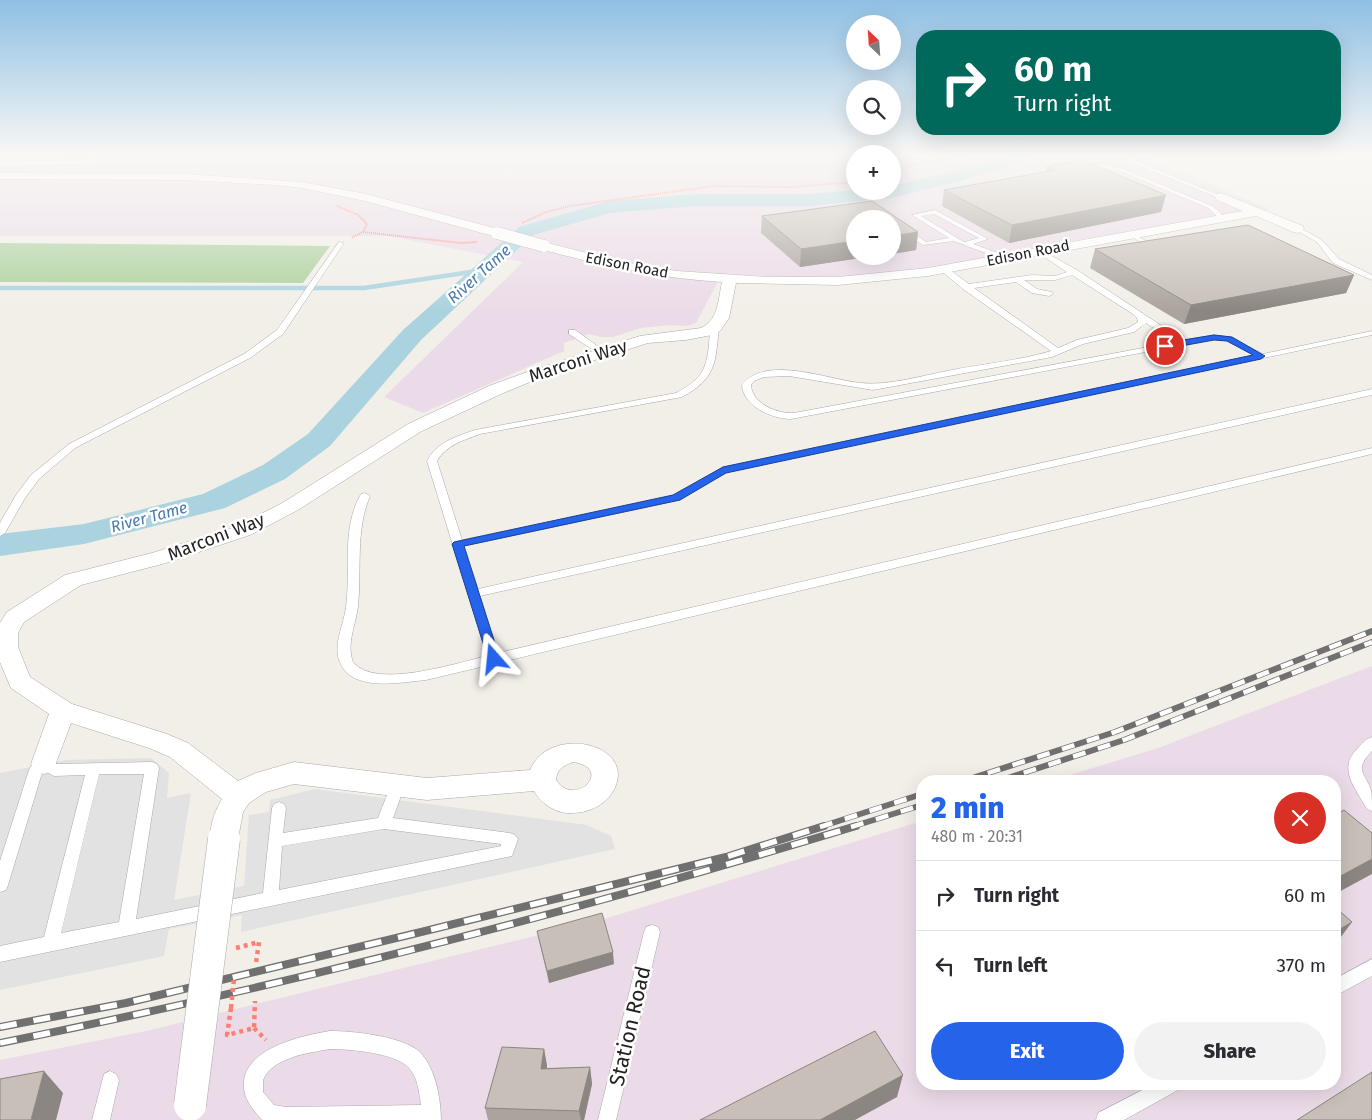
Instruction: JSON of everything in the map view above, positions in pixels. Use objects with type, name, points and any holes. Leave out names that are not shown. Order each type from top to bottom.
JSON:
[{"type":"street","name":"Edison Road","points":[[400,207],[618,265],[677,275],[729,280],[838,281],[872,279],[943,269],[1256,212]]},
{"type":"street","points":[[1245,207],[1298,230]]},
{"type":"street","points":[[715,327],[721,321],[729,280]]},
{"type":"street","name":"Marconi Way","points":[[238,796],[179,750],[158,741],[63,711],[20,682],[6,647],[7,618],[73,580],[159,558],[243,531],[291,506],[422,424],[495,390],[602,352],[661,336],[700,334],[715,327]]},
{"type":"street","points":[[44,764],[63,711]]},
{"type":"street","points":[[190,1112],[224,839],[230,810],[238,796],[256,784],[274,777],[294,773],[427,789],[542,780]]},
{"type":"lane","points":[[1210,207],[1218,213],[1221,219]]},
{"type":"lane","points":[[901,218],[935,212],[985,239],[964,244]]},
{"type":"lane","points":[[901,218],[925,244],[955,239]]},
{"type":"lane","points":[[901,218],[964,244],[1007,258]]},
{"type":"lane","points":[[1298,230],[1320,241],[1336,261],[1372,278]]},
{"type":"lane","points":[[1130,234],[1157,249]]},
{"type":"lane","points":[[0,533],[20,497],[35,476],[72,446],[247,356],[280,332],[341,243]]},
{"type":"lane","points":[[1139,252],[1166,247]]},
{"type":"lane","points":[[1039,251],[1182,343]]},
{"type":"lane","points":[[943,269],[1058,352]]},
{"type":"lane","points":[[966,287],[1032,277],[1055,278],[1074,272]]},
{"type":"lane","points":[[1017,279],[1035,291],[1049,294]]},
{"type":"lane","points":[[1141,317],[1142,323],[1131,330],[1080,342],[1058,352],[873,387],[860,387],[789,374],[765,374],[752,378],[747,383],[746,389],[750,399],[758,406],[785,416],[1214,337],[1229,339],[1261,356]]},
{"type":"lane","points":[[494,659],[432,461],[434,455],[442,447],[478,432],[679,395],[694,388],[708,373],[715,327]]},
{"type":"lane","points":[[572,332],[602,352]]},
{"type":"lane","points":[[458,544],[676,498],[723,470],[1372,333]]},
{"type":"lane","points":[[473,594],[1372,392]]},
{"type":"lane","points":[[365,496],[355,521],[352,543],[352,605],[345,640],[345,662],[352,671],[364,676],[388,678],[426,675],[1372,451]]},
{"type":"lane","points":[[1372,742],[1356,759],[1355,775],[1372,805]]},
{"type":"lane","points":[[0,885],[36,770],[44,764],[54,770],[152,768],[126,928]]},
{"type":"lane","points":[[52,943],[93,769]]},
{"type":"lane","points":[[384,823],[398,785]]},
{"type":"lane","points":[[270,898],[279,808]]},
{"type":"lane","points":[[0,954],[507,850],[510,839],[384,823],[275,841]]},
{"type":"lane","name":"Station Road","points":[[608,1120],[652,932]]},
{"type":"lane","points":[[1341,985],[1372,967]]},
{"type":"lane","points":[[332,1040],[388,1048],[409,1055],[424,1074],[432,1117],[286,1116],[269,1114],[257,1099],[253,1090],[254,1078],[262,1063],[279,1053],[332,1040]]},
{"type":"lane","points":[[101,1120],[110,1080]]},
{"type":"lane","points":[[1106,1120],[1161,1090]]},
{"type":"path","points":[[521,224],[546,212],[565,207]]},
{"type":"path","points":[[341,243],[364,230],[461,244],[484,241]]},
{"type":"path","points":[[235,957],[236,947],[258,942],[256,963]]},
{"type":"path","points":[[234,974],[228,1035],[254,1028],[255,1001]]},
{"type":"shaded area","points":[[0,207],[1266,207],[1270,209],[1077,240],[924,269],[870,275],[796,277],[722,274],[696,323],[687,326],[669,325],[641,328],[613,337],[589,334],[564,343],[564,351],[423,413],[384,397],[523,262],[387,236],[0,236]]},
{"type":"shaded area","points":[[1372,666],[1372,1120],[0,1120],[0,1060],[146,1031],[604,919],[916,823],[916,1090],[1341,1090],[1341,775],[1070,775],[1158,748]]},
{"type":"shaded area","points":[[151,758],[169,773],[167,798],[191,793],[174,900],[244,886],[249,815],[269,812],[270,800],[315,789],[587,825],[611,836],[615,849],[241,932],[242,915],[169,929],[164,956],[0,990],[0,773],[66,760]]},
{"type":"green space","points":[[0,243],[330,246],[303,283],[0,282]]},
{"type":"building","points":[[826,207],[881,207],[885,210],[846,210],[846,242],[801,249],[762,216]]},
{"type":"building","points":[[978,207],[1103,207],[1012,225]]},
{"type":"building","points":[[901,221],[918,232],[901,235]]},
{"type":"building","points":[[1248,225],[1354,275],[1191,305],[1095,249]]},
{"type":"building","points":[[1344,810],[1372,833],[1372,859],[1341,876],[1341,812]]},
{"type":"building","points":[[1341,912],[1352,922],[1341,928]]},
{"type":"building","points":[[602,913],[613,952],[547,971],[537,931]]},
{"type":"building","points":[[875,1031],[903,1075],[820,1120],[700,1120]]},
{"type":"building","points":[[502,1047],[544,1049],[541,1069],[590,1067],[579,1111],[485,1108]]},
{"type":"building","points":[[44,1071],[31,1120],[0,1120],[0,1079]]},
{"type":"building","points":[[1372,1072],[1372,1120],[1297,1120]]},
{"type":"waterway","name":"River Tame","points":[[0,545],[84,534],[214,501],[274,472],[319,440],[412,335],[526,231],[608,207]]},
{"type":"waterway","points":[[0,288],[364,288],[484,270]]},
{"type":"railway","points":[[982,775],[1115,732],[1372,631]]},
{"type":"railway","points":[[1017,775],[1124,740],[1372,642]]},
{"type":"railway","points":[[820,827],[916,796]]},
{"type":"railway","points":[[851,827],[916,807]]},
{"type":"railway","points":[[0,1027],[126,1003],[417,933],[726,857],[824,826]]},
{"type":"railway","points":[[0,1043],[216,997],[431,945],[644,888],[856,826]]},
{"type":"route","points":[[494,659],[458,544],[676,498],[723,470],[1261,356],[1229,339],[1214,337],[1165,346]]}]
